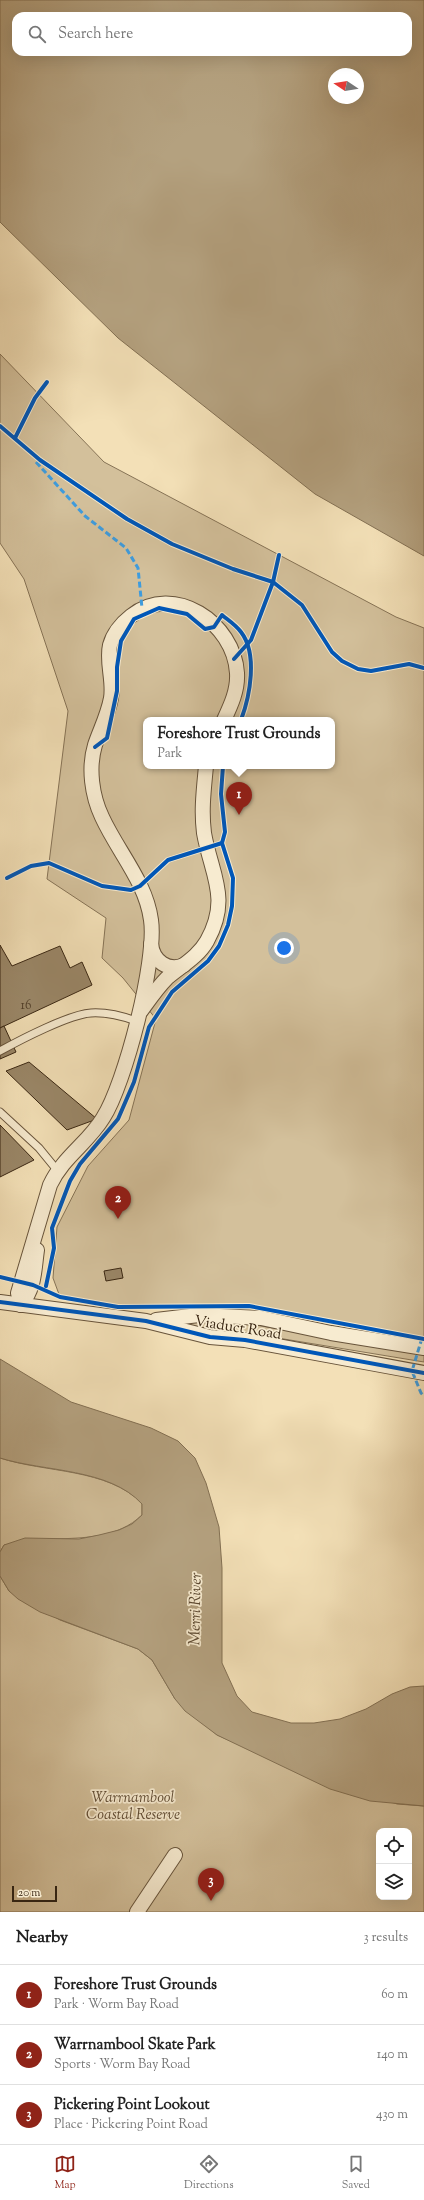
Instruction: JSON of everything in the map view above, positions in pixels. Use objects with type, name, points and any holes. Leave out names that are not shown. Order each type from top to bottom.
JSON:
[{"type":"street","points":[[21,1305],[18,1293],[50,1185],[57,1170],[95,1128],[108,1109],[120,1083],[137,1018],[151,942],[151,920],[145,897],[101,815],[91,774],[93,752],[111,698],[112,678],[110,647],[113,638],[126,620],[142,608],[150,605],[176,604],[198,612],[224,635],[231,646],[237,672],[233,699],[225,717]]},
{"type":"street","points":[[137,1018],[156,989],[184,965],[206,942],[218,913],[219,890],[207,847],[202,819],[206,769]]},
{"type":"street","points":[[151,942],[154,954],[159,962],[172,967],[184,965]]},
{"type":"street","name":"Viaduct Road","points":[[0,1302],[146,1321],[210,1337],[245,1340],[424,1373]]},
{"type":"street","name":"Viaduct Road","points":[[146,1321],[199,1315],[261,1318],[331,1333],[424,1348]]},
{"type":"street","points":[[137,1912],[175,1855]]},
{"type":"lane","points":[[0,1051],[79,1015],[90,1013],[137,1018]]},
{"type":"lane","points":[[0,1112],[39,1148],[57,1170]]},
{"type":"green space","points":[[0,354],[104,462],[396,617],[424,628],[424,1339],[249,1306],[118,1307],[60,1297],[53,1278],[57,1227],[88,1166],[129,1120],[156,1019],[123,978],[102,958],[106,918],[47,879],[68,711],[24,579],[0,543]]},
{"type":"green space","points":[[175,1318],[231,1321],[424,1353],[424,1362],[229,1330],[171,1325]]},
{"type":"green space","points":[[0,1458],[18,1463],[93,1477],[111,1483],[142,1503],[142,1515],[133,1523],[112,1532],[89,1537],[47,1539],[4,1545],[0,1552]]},
{"type":"green space","name":"Warrnambool Coastal Reserve","points":[[0,1576],[9,1591],[60,1620],[138,1649],[152,1660],[175,1699],[217,1735],[261,1754],[397,1804],[424,1806],[424,1912],[0,1912]]},
{"type":"water","points":[[0,0],[424,0],[424,556],[315,494],[118,338],[0,222]]},
{"type":"water","name":"Merri River","points":[[0,1359],[71,1402],[151,1428],[178,1441],[195,1458],[206,1483],[219,1527],[222,1568],[222,1663],[237,1696],[252,1712],[291,1723],[314,1723],[340,1719],[366,1709],[392,1694],[410,1687],[424,1686],[424,1806],[370,1801],[330,1789],[217,1735],[185,1711],[175,1699],[152,1660],[138,1649],[40,1612],[18,1599],[9,1591],[0,1576],[0,1552],[4,1545],[25,1538],[79,1539],[119,1530],[132,1524],[142,1515],[142,1504],[128,1492],[94,1477],[18,1463],[0,1458]]},
{"type":"building","points":[[0,945],[12,966],[60,946],[70,968],[82,962],[92,985],[0,1028]]},
{"type":"building","points":[[4,1026],[16,1052],[0,1059],[0,1028]]},
{"type":"building","points":[[29,1062],[97,1119],[67,1130],[6,1071]]},
{"type":"building","points":[[0,1125],[34,1160],[0,1177]]},
{"type":"building","points":[[121,1268],[123,1278],[106,1281],[104,1271]]},
{"type":"marked path","points":[[36,462],[85,516],[126,548],[138,568],[142,608]]},
{"type":"marked path","points":[[422,1338],[412,1371],[421,1393],[424,1396]]},
{"type":"cycle path","points":[[15,438],[35,398],[47,382]]},
{"type":"cycle path","points":[[0,426],[40,460],[127,519],[172,544],[233,569],[273,582],[302,605],[332,652],[342,661],[358,669],[371,671],[409,664],[424,668]]},
{"type":"cycle path","points":[[234,659],[251,640],[273,582],[279,555]]},
{"type":"cycle path","points":[[95,747],[107,738],[117,691],[117,667],[121,641],[134,619],[159,608],[187,614],[205,629],[214,627],[222,615],[241,632],[246,641],[251,663],[251,675],[247,699],[242,717]]},
{"type":"cycle path","points":[[46,1286],[54,1248],[52,1228],[70,1181],[80,1164],[118,1119],[134,1082],[149,1027],[172,992],[208,961],[219,946],[228,925],[232,906],[233,878],[222,843],[225,832],[221,794],[223,769]]},
{"type":"cycle path","points":[[7,878],[31,866],[49,863],[102,886],[131,890],[140,886],[168,860],[222,843]]},
{"type":"cycle path","points":[[0,1277],[33,1285],[60,1297],[118,1307],[249,1306],[424,1339]]},
{"type":"cycle path","points":[[0,1302],[146,1321],[210,1337],[245,1340],[424,1373]]},
{"type":"place","name":"Foreshore Trust Grounds","points":[[239,815]]},
{"type":"place","name":"Warrnambool Skate Park","points":[[118,1219]]},
{"type":"place","name":"Pickering Point Lookout","points":[[211,1901]]}]
